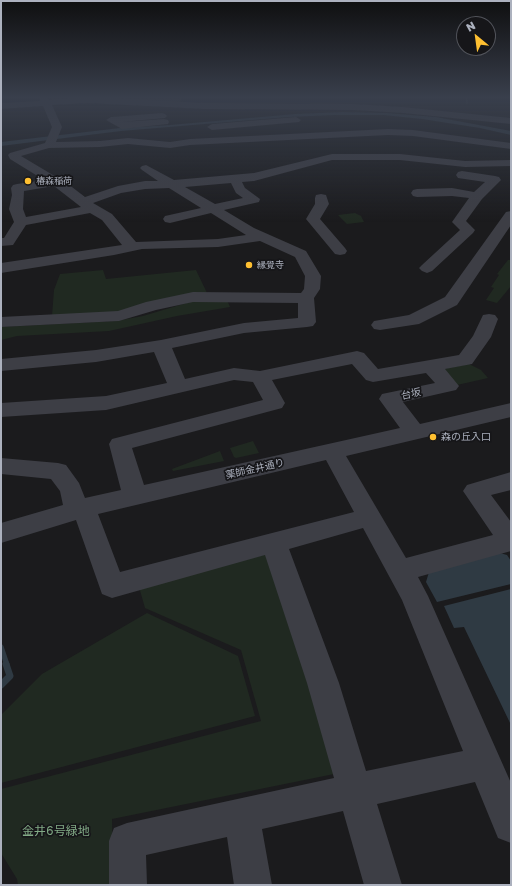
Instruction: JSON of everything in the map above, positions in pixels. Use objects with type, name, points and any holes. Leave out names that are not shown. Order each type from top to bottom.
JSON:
[{"type":"street","points":[[1,150],[51,141],[100,144],[128,141],[170,145],[190,142],[262,138]]},
{"type":"street","points":[[453,138],[511,146]]},
{"type":"street","points":[[51,141],[20,152],[14,156],[55,182],[88,206],[108,217],[132,247]]},
{"type":"street","points":[[1,242],[8,242],[21,222],[88,206],[118,190],[145,184],[254,177],[341,156],[400,158],[465,164],[511,163]]},
{"type":"street","points":[[427,268],[468,230],[459,222],[477,196],[495,180],[452,174],[445,163]]},
{"type":"street","points":[[146,168],[260,237],[314,253],[340,251],[313,219],[322,204],[320,198]]},
{"type":"street","points":[[170,219],[254,199],[240,190],[235,179]]},
{"type":"street","points":[[21,222],[16,209],[18,195],[17,188],[55,182]]},
{"type":"street","points":[[417,193],[452,192],[477,196]]},
{"type":"street","points":[[380,325],[418,321],[451,301],[511,215]]},
{"type":"street","points":[[1,268],[114,251],[142,245],[218,243],[260,237]]},
{"type":"street","points":[[1,365],[96,356],[161,345],[244,328],[307,322],[306,298],[312,289],[314,253]]},
{"type":"street","points":[[1,322],[119,316],[152,306],[193,297],[306,298]]},
{"type":"street","points":[[1,410],[106,403],[234,374],[260,377],[358,357],[373,376],[465,360],[482,337],[489,319]]},
{"type":"street","points":[[161,345],[178,387]]},
{"type":"street","name":"台坂","points":[[414,432],[388,399],[449,386],[431,366]]},
{"type":"street","points":[[135,496],[120,444],[275,403],[260,377]]},
{"type":"street","name":"薬師金井通り","points":[[1,533],[80,509],[511,410]]},
{"type":"street","points":[[332,451],[414,596],[511,825]]},
{"type":"street","points":[[1,466],[58,472],[71,489],[112,586],[274,544],[370,517]]},
{"type":"street","points":[[400,571],[511,541],[475,491],[511,481]]},
{"type":"street","points":[[274,544],[323,683],[383,885]]},
{"type":"street","points":[[128,885],[127,842],[485,763]]},
{"type":"street","points":[[242,816],[253,885]]},
{"type":"green space","points":[[355,213],[361,216],[364,222],[347,224],[338,215]]},
{"type":"green space","points":[[508,260],[511,260],[511,286],[497,303],[486,300],[494,288],[491,287],[499,275],[497,274]]},
{"type":"green space","points":[[103,270],[106,279],[196,270],[207,293],[121,312],[52,316],[54,290],[60,274]]},
{"type":"green space","points":[[227,300],[230,307],[177,316],[109,331],[17,336],[1,340],[1,327],[116,321],[143,316],[190,302]]},
{"type":"green space","points":[[469,364],[481,370],[488,378],[457,385],[443,369]]},
{"type":"green space","points":[[253,441],[259,453],[236,458],[234,457],[230,448]]},
{"type":"green space","points":[[220,451],[224,461],[173,471],[172,469]]},
{"type":"green space","name":"金井6号緑地","points":[[267,554],[339,773],[112,819],[113,885],[18,885],[17,879],[1,853],[1,789],[261,721],[241,650],[145,608],[139,587]]},
{"type":"green space","points":[[147,613],[238,656],[255,716],[1,783],[1,715],[42,674]]},
{"type":"shaded area","points":[[32,138],[62,138],[1,146],[1,142]]},
{"type":"shaded area","points":[[500,553],[507,555],[511,561],[511,584],[437,602],[426,582],[429,572]]},
{"type":"shaded area","points":[[511,589],[511,725],[464,627],[454,628],[444,606]]},
{"type":"waterway","points":[[1,647],[7,665]]},
{"type":"waterway","points":[[1,685],[10,676],[6,664]]},
{"type":"place","name":"椿森稲荷","points":[[28,181]]},
{"type":"place","name":"縁覺寺","points":[[249,265]]},
{"type":"place","name":"森の丘入口","points":[[433,437]]}]
